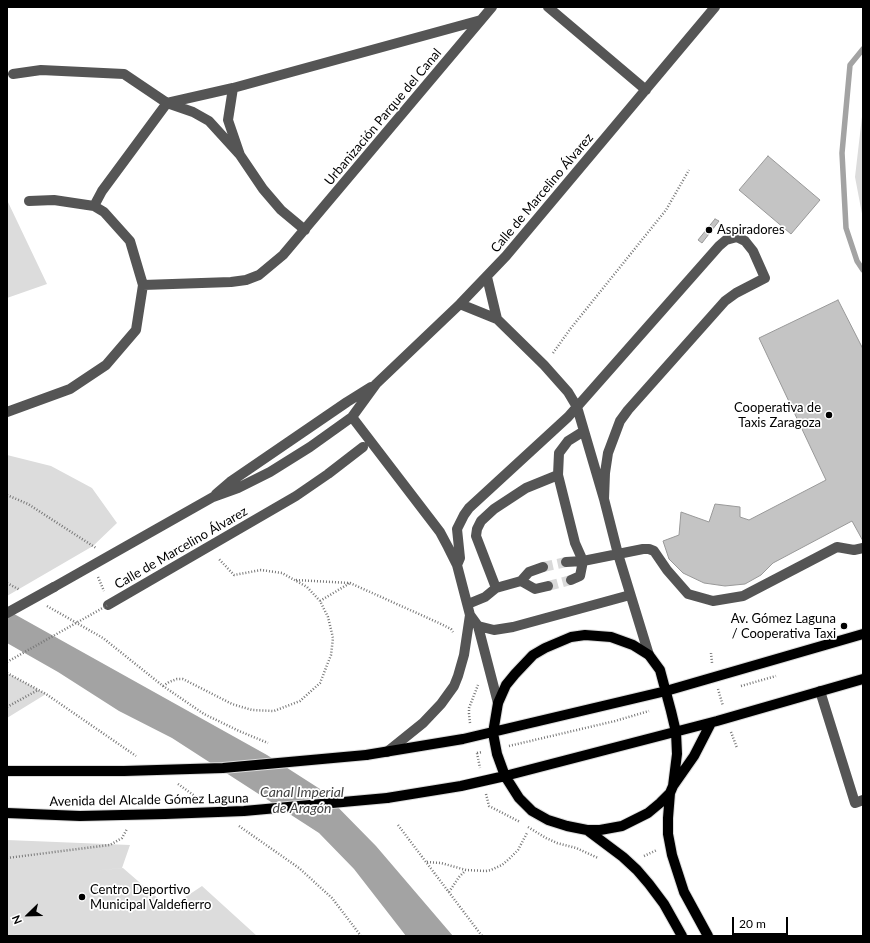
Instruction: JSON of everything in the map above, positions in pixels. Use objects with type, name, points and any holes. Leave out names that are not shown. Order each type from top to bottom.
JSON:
[{"type":"main road","points":[[7,770],[124,771],[223,768],[386,752],[493,733],[666,691],[863,634]]},
{"type":"main road","points":[[708,936],[684,892],[672,855],[668,834],[668,818],[672,790],[677,754],[676,732],[660,670],[649,655],[633,645],[611,637],[585,635],[570,637],[545,648],[533,655],[523,664],[506,685],[498,703],[493,733],[497,754],[505,776],[519,798],[532,811],[548,820],[567,826],[587,830],[600,830],[622,826],[634,820],[648,812],[672,790],[694,756],[711,723]]},
{"type":"main road","name":"Avenida del Alcalde Gómez Laguna","points":[[7,813],[80,816],[244,811],[387,798],[467,785],[505,776],[726,719],[863,679]]},
{"type":"main road","points":[[587,830],[623,857],[637,870],[664,904],[682,936]]},
{"type":"street","name":"Urbanización Parque del Canal","points":[[143,285],[231,282],[246,280],[259,275],[283,255],[305,230],[492,7]]},
{"type":"street","points":[[548,7],[646,90]]},
{"type":"street","name":"Calle de Marcelino Álvarez","points":[[7,614],[213,497],[238,488],[270,472],[310,447],[352,417],[376,384],[460,304],[506,256],[716,7]]},
{"type":"street","name":"Urbanización Parque del Canal","points":[[167,103],[233,88],[481,20]]},
{"type":"street","points":[[13,74],[42,70],[124,74],[167,103],[192,112],[209,122],[240,155],[281,210],[305,230]]},
{"type":"street","points":[[233,88],[228,120],[240,155]]},
{"type":"street","points":[[94,206],[102,191],[167,103]]},
{"type":"street","points":[[7,412],[70,389],[106,365],[136,330],[143,285],[130,240],[104,212],[94,206],[54,200],[29,202]]},
{"type":"street","points":[[457,565],[460,558],[457,528],[464,515],[477,501],[552,433],[577,407],[719,246],[726,240],[737,237],[745,241],[753,251],[765,278],[748,285],[725,301],[628,410],[620,422],[608,453],[605,473],[604,498]]},
{"type":"street","points":[[487,277],[497,319]]},
{"type":"street","points":[[460,304],[497,319],[544,365],[568,392],[577,407],[604,498],[618,554],[649,655]]},
{"type":"street","name":"Calle de Marcelino Álvarez","points":[[213,497],[230,482],[347,402],[376,384]]},
{"type":"street","points":[[352,417],[440,532],[457,565],[470,615],[464,655],[454,686],[441,704],[423,723],[386,752]]},
{"type":"street","points":[[560,450],[568,441],[584,431]]},
{"type":"street","points":[[552,433],[560,450],[558,475],[575,543],[583,561],[580,576],[571,580]]},
{"type":"street","name":"Calle de Marcelino Álvarez","points":[[108,605],[296,496],[363,447]]},
{"type":"street","points":[[496,588],[476,536],[477,529],[481,521],[494,509],[526,488],[558,475]]},
{"type":"street","points":[[566,562],[583,561],[649,549],[654,551],[667,570],[688,594],[713,601],[743,596],[837,547],[854,550],[863,548]]},
{"type":"street","points":[[468,604],[485,597],[496,588],[521,581],[529,572],[542,567]]},
{"type":"street","points":[[521,581],[535,589],[548,586]]},
{"type":"street","points":[[478,626],[494,630],[513,627],[630,595]]},
{"type":"street","points":[[470,615],[478,626],[498,703]]},
{"type":"street","points":[[820,691],[855,803],[863,800]]},
{"type":"path","points":[[544,365],[571,328],[666,210],[689,170]]},
{"type":"path","points":[[7,495],[28,504],[97,548]]},
{"type":"path","points":[[163,686],[177,679],[184,679],[232,704],[252,710],[274,711],[300,701],[320,683],[331,655],[332,638],[328,617],[320,601],[307,586],[282,573],[261,570],[234,575],[209,547]]},
{"type":"path","points":[[294,580],[350,583],[451,629],[454,633]]},
{"type":"path","points":[[7,583],[24,593]]},
{"type":"path","points":[[320,601],[350,583]]},
{"type":"path","points":[[44,604],[103,638],[163,686],[204,714],[268,743]]},
{"type":"path","name":"Calle de Marcelino Álvarez","points":[[7,662],[108,605]]},
{"type":"path","points":[[710,653],[726,719],[737,748]]},
{"type":"path","points":[[7,673],[39,690],[7,707]]},
{"type":"path","points":[[7,858],[110,845],[122,838],[134,814]]},
{"type":"path","points":[[398,825],[482,936]]},
{"type":"path","points":[[426,862],[441,863],[466,870],[486,871],[502,865],[518,850],[527,833]]},
{"type":"path","points":[[449,892],[459,877],[466,870]]},
{"type":"shaded area","points":[[863,108],[863,219],[855,177]]},
{"type":"shaded area","points":[[7,200],[47,284],[7,298]]},
{"type":"shaded area","points":[[7,455],[51,466],[92,488],[117,523],[93,546],[7,596]]},
{"type":"shaded area","points":[[7,673],[46,694],[7,718]]},
{"type":"shaded area","name":"Centro Deportivo Municipal Valdefierro","points":[[7,840],[130,845],[122,868],[91,871],[123,868],[169,908],[202,886],[257,936],[7,936]]},
{"type":"water","name":"Canal Imperial de Aragón","points":[[7,610],[267,755],[320,789],[376,846],[453,936],[406,936],[354,869],[319,833],[172,738],[119,711],[58,672],[7,643]]},
{"type":"building","points":[[768,156],[820,200],[791,234],[739,190]]},
{"type":"building","name":"Aspiradores","points":[[715,219],[719,221],[702,243],[698,240]]},
{"type":"building","name":"Cooperativa de Taxis Zaragoza","points":[[838,300],[863,349],[863,541],[852,521],[773,563],[761,575],[745,584],[725,586],[704,583],[683,573],[669,559],[663,541],[679,535],[681,512],[709,522],[715,504],[740,507],[740,517],[749,520],[826,480],[759,338]]},
{"type":"waterway","points":[[863,49],[850,65],[842,153],[846,228],[857,261],[863,270]]},
{"type":"tunnel","points":[[543,567],[566,562]]},
{"type":"tunnel","points":[[548,586],[571,580]]},
{"type":"place","name":"Aspiradores","points":[[709,230]]},
{"type":"place","name":"Cooperativa de Taxis Zaragoza","points":[[829,415]]},
{"type":"place","name":"Av. Gómez Laguna / Cooperativa Taxi","points":[[844,626]]},
{"type":"place","name":"Centro Deportivo Municipal Valdefierro","points":[[82,897]]}]
